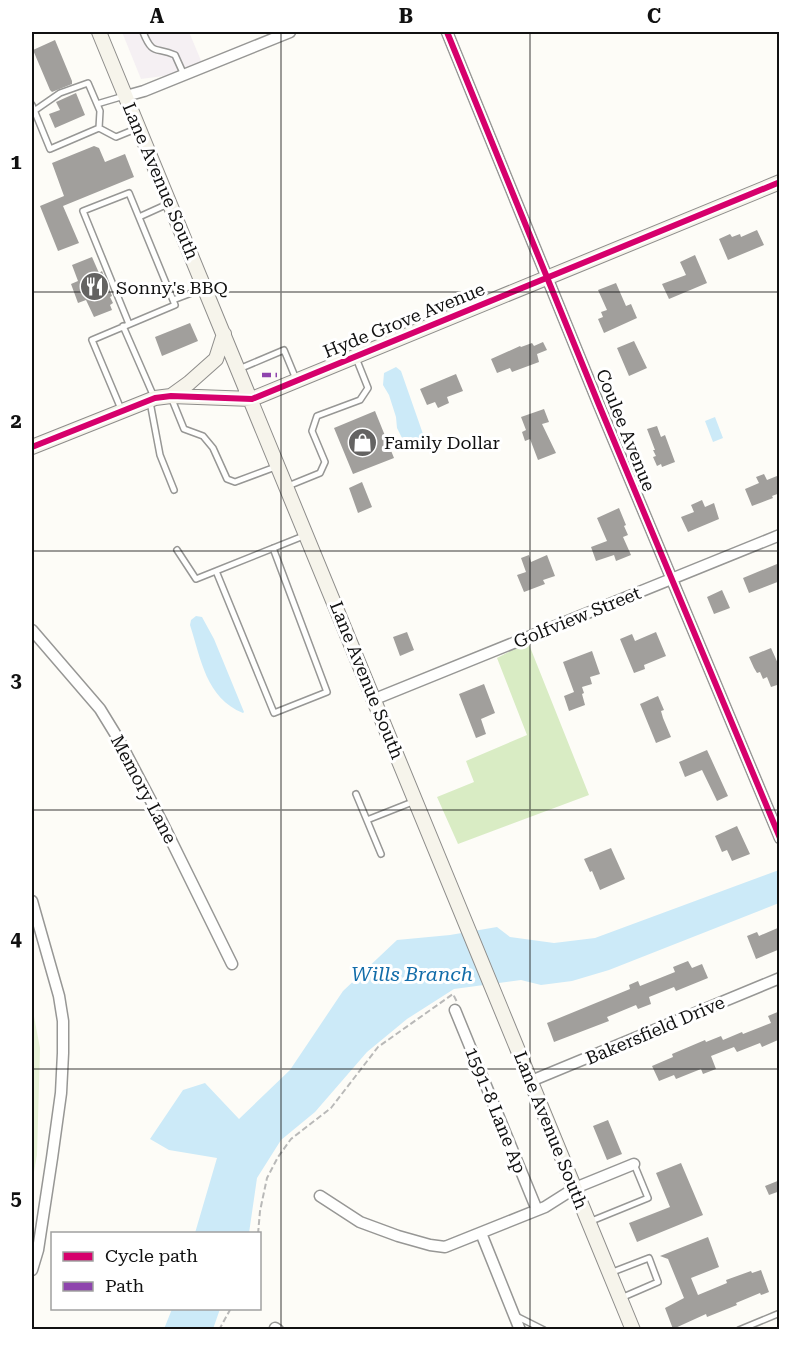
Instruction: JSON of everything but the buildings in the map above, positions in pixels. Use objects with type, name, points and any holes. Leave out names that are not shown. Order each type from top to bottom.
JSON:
[{"type":"main road","name":"Lane Avenue South","points":[[99,32],[288,486],[633,1329]]},
{"type":"main road","name":"Hyde Grove Avenue","points":[[32,447],[152,399],[171,396],[252,399],[780,182]]},
{"type":"main road","points":[[171,396],[216,359],[224,334]]},
{"type":"street","points":[[126,96],[144,91],[290,32]]},
{"type":"street","name":"Coulee Avenue","points":[[447,32],[671,579],[780,838]]},
{"type":"street","name":"Golfview Street","points":[[375,699],[780,535]]},
{"type":"street","name":"Memory Lane","points":[[32,630],[100,709],[162,822],[232,964]]},
{"type":"street","points":[[32,901],[59,996],[63,1021],[63,1053],[61,1093],[38,1250],[32,1270]]},
{"type":"street","name":"Bakersfield Drive","points":[[531,1081],[780,978]]},
{"type":"street","name":"1591-8 Lane Ap","points":[[455,1010],[537,1210]]},
{"type":"street","points":[[320,1196],[360,1222],[430,1245],[445,1247],[537,1210],[575,1188],[634,1164]]},
{"type":"street","points":[[481,1233],[520,1329]]},
{"type":"lane","points":[[143,32],[153,49],[175,55],[184,75]]},
{"type":"lane","points":[[99,129],[100,111],[88,83],[60,93],[33,108],[50,148],[99,129],[116,137],[140,128]]},
{"type":"lane","points":[[97,104],[126,96]]},
{"type":"lane","points":[[122,410],[92,340],[126,325],[175,305],[129,193],[83,211],[126,325],[152,399],[158,448],[174,490]]},
{"type":"lane","points":[[139,218],[171,203]]},
{"type":"lane","points":[[173,300],[206,288]]},
{"type":"lane","points":[[239,369],[284,350],[297,381]]},
{"type":"lane","points":[[288,486],[320,473],[325,462],[312,431],[317,417],[360,400],[368,388],[355,357]]},
{"type":"lane","points":[[171,396],[184,429],[203,436],[213,448],[227,479],[235,482],[279,465]]},
{"type":"lane","points":[[177,550],[196,579],[308,535]]},
{"type":"lane","points":[[216,571],[274,713],[327,692],[273,548]]},
{"type":"lane","points":[[356,794],[381,854]]},
{"type":"lane","points":[[367,820],[416,800]]},
{"type":"lane","points":[[588,1222],[648,1198],[634,1164]]},
{"type":"lane","points":[[609,1273],[649,1258],[658,1282],[620,1298]]},
{"type":"lane","points":[[739,1329],[780,1313]]},
{"type":"lane","points":[[513,1315],[544,1329]]},
{"type":"path","points":[[258,1232],[267,1178],[291,1139],[331,1108],[378,1047],[453,994],[457,1000],[455,1010]]},
{"type":"path","points":[[219,1329],[230,1310]]},
{"type":"shaded area","points":[[122,32],[189,32],[202,63],[171,75],[141,79]]},
{"type":"green space","points":[[528,642],[589,795],[458,844],[437,797],[474,782],[466,761],[527,735],[497,658]]},
{"type":"green space","points":[[32,1006],[40,1048],[37,1155],[32,1183]]},
{"type":"water","points":[[396,367],[401,371],[424,436],[410,444],[405,444],[397,428],[389,395],[383,385],[384,373]]},
{"type":"water","points":[[715,417],[723,438],[713,442],[705,421]]},
{"type":"water","points":[[196,616],[202,617],[214,639],[243,713],[221,698],[207,676],[190,625],[191,620]]},
{"type":"water","name":"Wills Branch","points":[[779,870],[779,903],[609,970],[572,981],[541,985],[521,980],[454,989],[407,1019],[367,1052],[315,1112],[281,1140],[257,1178],[249,1232],[195,1232],[217,1158],[169,1150],[150,1139],[183,1090],[205,1083],[239,1119],[290,1070],[343,991],[397,940],[450,935],[497,927],[510,937],[554,943],[595,938]]},
{"type":"water","points":[[171,1310],[220,1310],[213,1329],[164,1329]]},
{"type":"marked path","points":[[262,375],[277,375]]},
{"type":"cycle path","points":[[447,32],[599,405],[780,838]]},
{"type":"cycle path","points":[[32,447],[155,398],[171,396],[252,399],[780,182]]},
{"type":"place","name":"Sonny's BBQ","points":[[95,287]]},
{"type":"place","name":"Family Dollar","points":[[363,442]]}]
